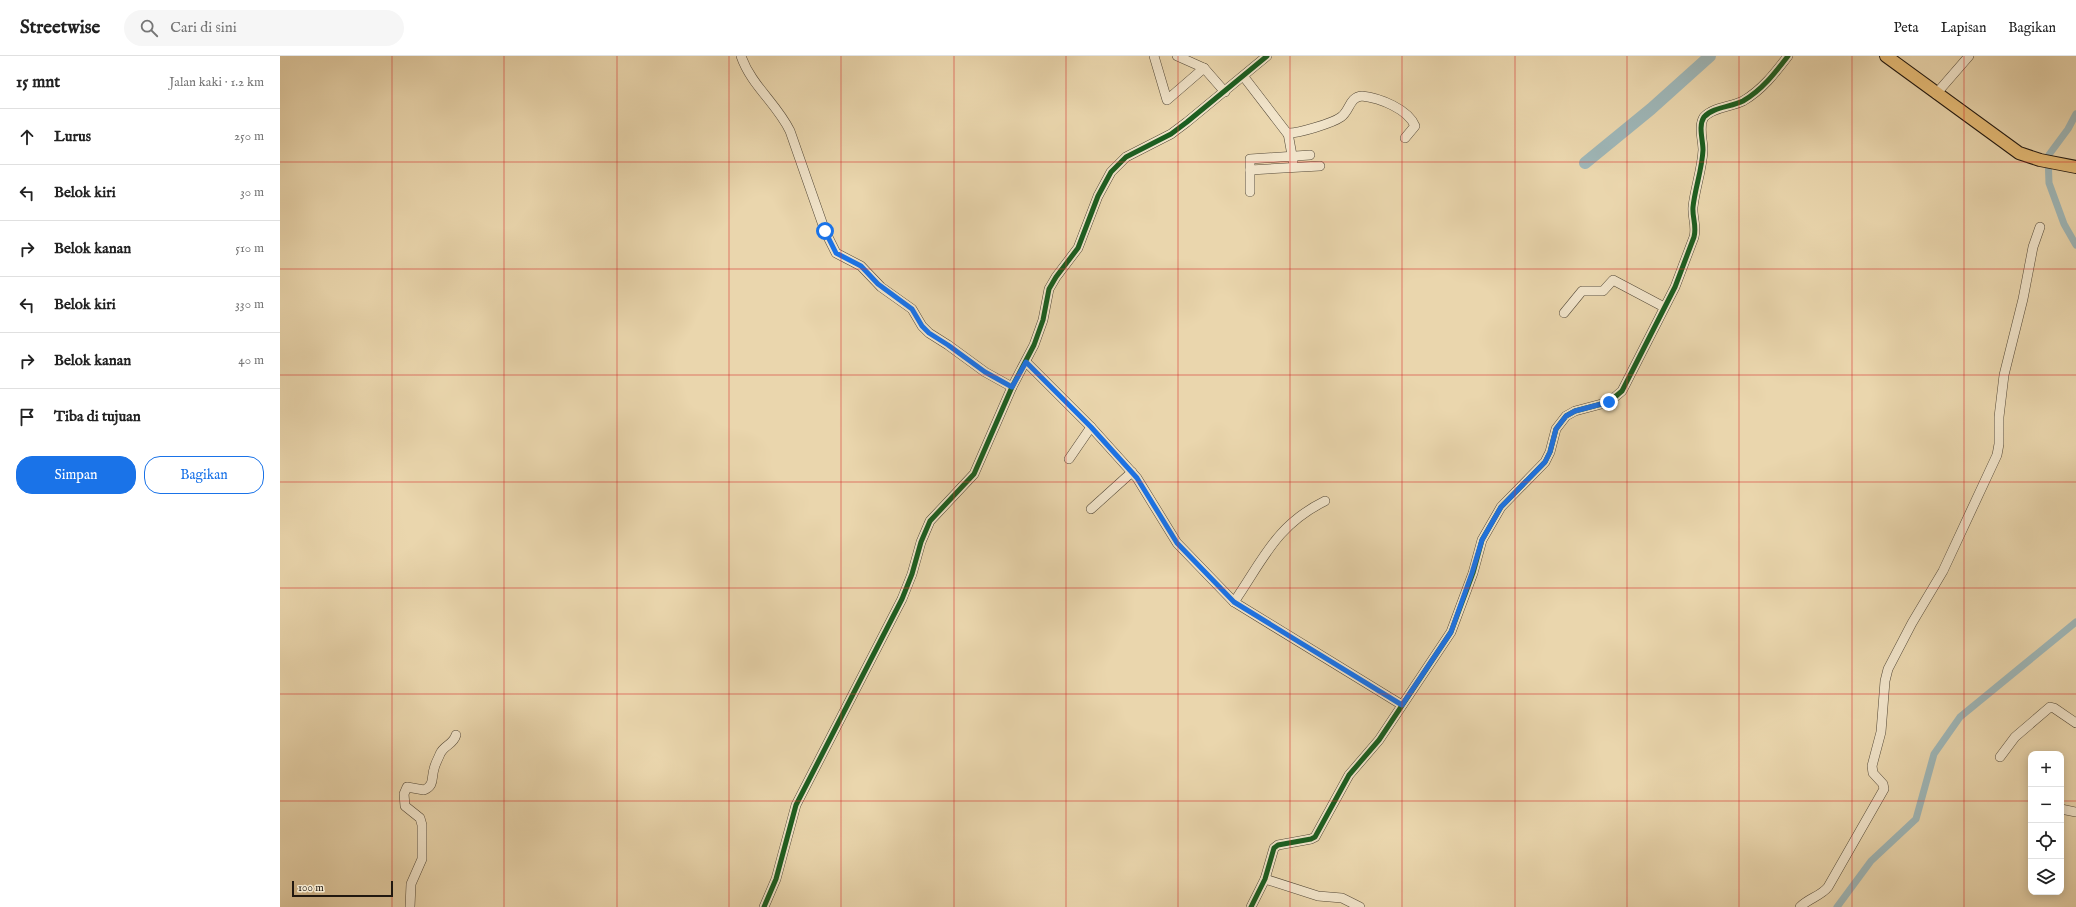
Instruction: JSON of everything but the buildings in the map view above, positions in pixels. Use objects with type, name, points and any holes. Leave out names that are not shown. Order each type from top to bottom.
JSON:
[{"type":"main road","points":[[1886,56],[1936,94],[2019,153],[2040,160],[2076,167]]},
{"type":"street","points":[[741,56],[753,80],[785,120],[825,231],[836,253],[861,266],[878,284],[912,309],[922,326],[929,333],[985,372],[1012,387]]},
{"type":"street","points":[[1154,56],[1167,100],[1204,68]]},
{"type":"street","points":[[1177,56],[1204,68],[1225,92]]},
{"type":"street","points":[[764,907],[776,879],[796,805],[902,599],[912,574],[926,529],[937,512],[968,482],[974,474],[1012,387],[1026,362],[1038,335],[1049,289],[1056,277],[1078,248],[1098,196],[1111,172],[1126,157],[1171,134],[1244,77],[1268,56]]},
{"type":"street","points":[[1251,907],[1265,880],[1275,847],[1311,840],[1315,837],[1349,775],[1379,740],[1451,632],[1482,540],[1501,507],[1545,462],[1550,452],[1556,429],[1566,416],[1575,411],[1609,402],[1622,391],[1675,287],[1695,231],[1693,206],[1702,166],[1703,120],[1710,112],[1742,101],[1760,89],[1788,56]]},
{"type":"street","points":[[1936,94],[1969,56]]},
{"type":"street","points":[[1244,77],[1288,133],[1293,167]]},
{"type":"street","points":[[1288,133],[1298,132],[1339,119],[1345,114],[1351,102],[1357,97],[1362,96],[1379,100],[1406,113],[1415,126],[1405,138]]},
{"type":"street","points":[[1250,192],[1250,159],[1310,155]]},
{"type":"street","points":[[1250,170],[1320,166]]},
{"type":"street","points":[[1800,907],[1828,887],[1884,789],[1883,784],[1873,773],[1872,766],[1881,732],[1881,711],[1886,674],[1912,623],[1943,571],[1995,462],[1999,444],[1999,417],[2004,375],[2023,299],[2031,255],[2040,227]]},
{"type":"street","points":[[1564,313],[1582,291],[1602,291],[1613,280],[1664,307]]},
{"type":"street","points":[[1026,362],[1091,427],[1132,472],[1148,493],[1177,543],[1234,602],[1402,705]]},
{"type":"street","points":[[1069,459],[1091,427]]},
{"type":"street","points":[[1091,509],[1132,472]]},
{"type":"street","points":[[1234,602],[1275,539],[1303,512],[1325,501]]},
{"type":"street","points":[[2000,757],[2015,737],[2050,708],[2054,708],[2076,724]]},
{"type":"street","points":[[410,907],[411,884],[422,859],[422,825],[420,818],[405,806],[405,790],[407,787],[424,790],[430,785],[434,780],[434,767],[441,752],[453,742],[456,736]]},
{"type":"street","points":[[2064,810],[2076,812]]},
{"type":"street","points":[[1265,880],[1318,896],[1342,898],[1360,907]]},
{"type":"waterway","points":[[1585,163],[1651,109],[1710,56]]},
{"type":"waterway","points":[[2076,114],[2068,129],[2048,156],[2049,183],[2064,224],[2076,245]]},
{"type":"waterway","points":[[1837,907],[1871,861],[1916,819],[1934,754],[1960,717],[2076,622]]},
{"type":"cycle path","points":[[764,907],[776,879],[796,805],[902,599],[912,574],[921,542],[930,521],[974,474],[1012,387],[1034,345],[1043,320],[1049,289],[1056,277],[1078,248],[1098,196],[1111,172],[1126,157],[1171,134],[1267,56]]},
{"type":"cycle path","points":[[1251,907],[1265,879],[1274,848],[1278,845],[1315,837],[1349,775],[1379,740],[1451,632],[1473,573],[1482,540],[1501,507],[1545,462],[1550,452],[1556,429],[1566,416],[1575,411],[1609,402],[1622,391],[1675,287],[1694,237],[1695,229],[1693,207],[1703,150],[1701,125],[1704,117],[1712,111],[1738,103],[1750,97],[1768,81],[1788,56]]},
{"type":"route","points":[[825,231],[836,253],[861,266],[878,284],[912,309],[916,313],[922,326],[929,333],[985,372],[1012,387],[1026,362],[1091,427],[1137,478],[1148,493],[1170,534],[1177,543],[1234,602],[1402,705],[1419,678],[1447,640],[1456,623],[1482,540],[1494,517],[1510,496],[1545,462],[1550,452],[1556,429],[1566,416],[1575,411],[1609,402]]}]
